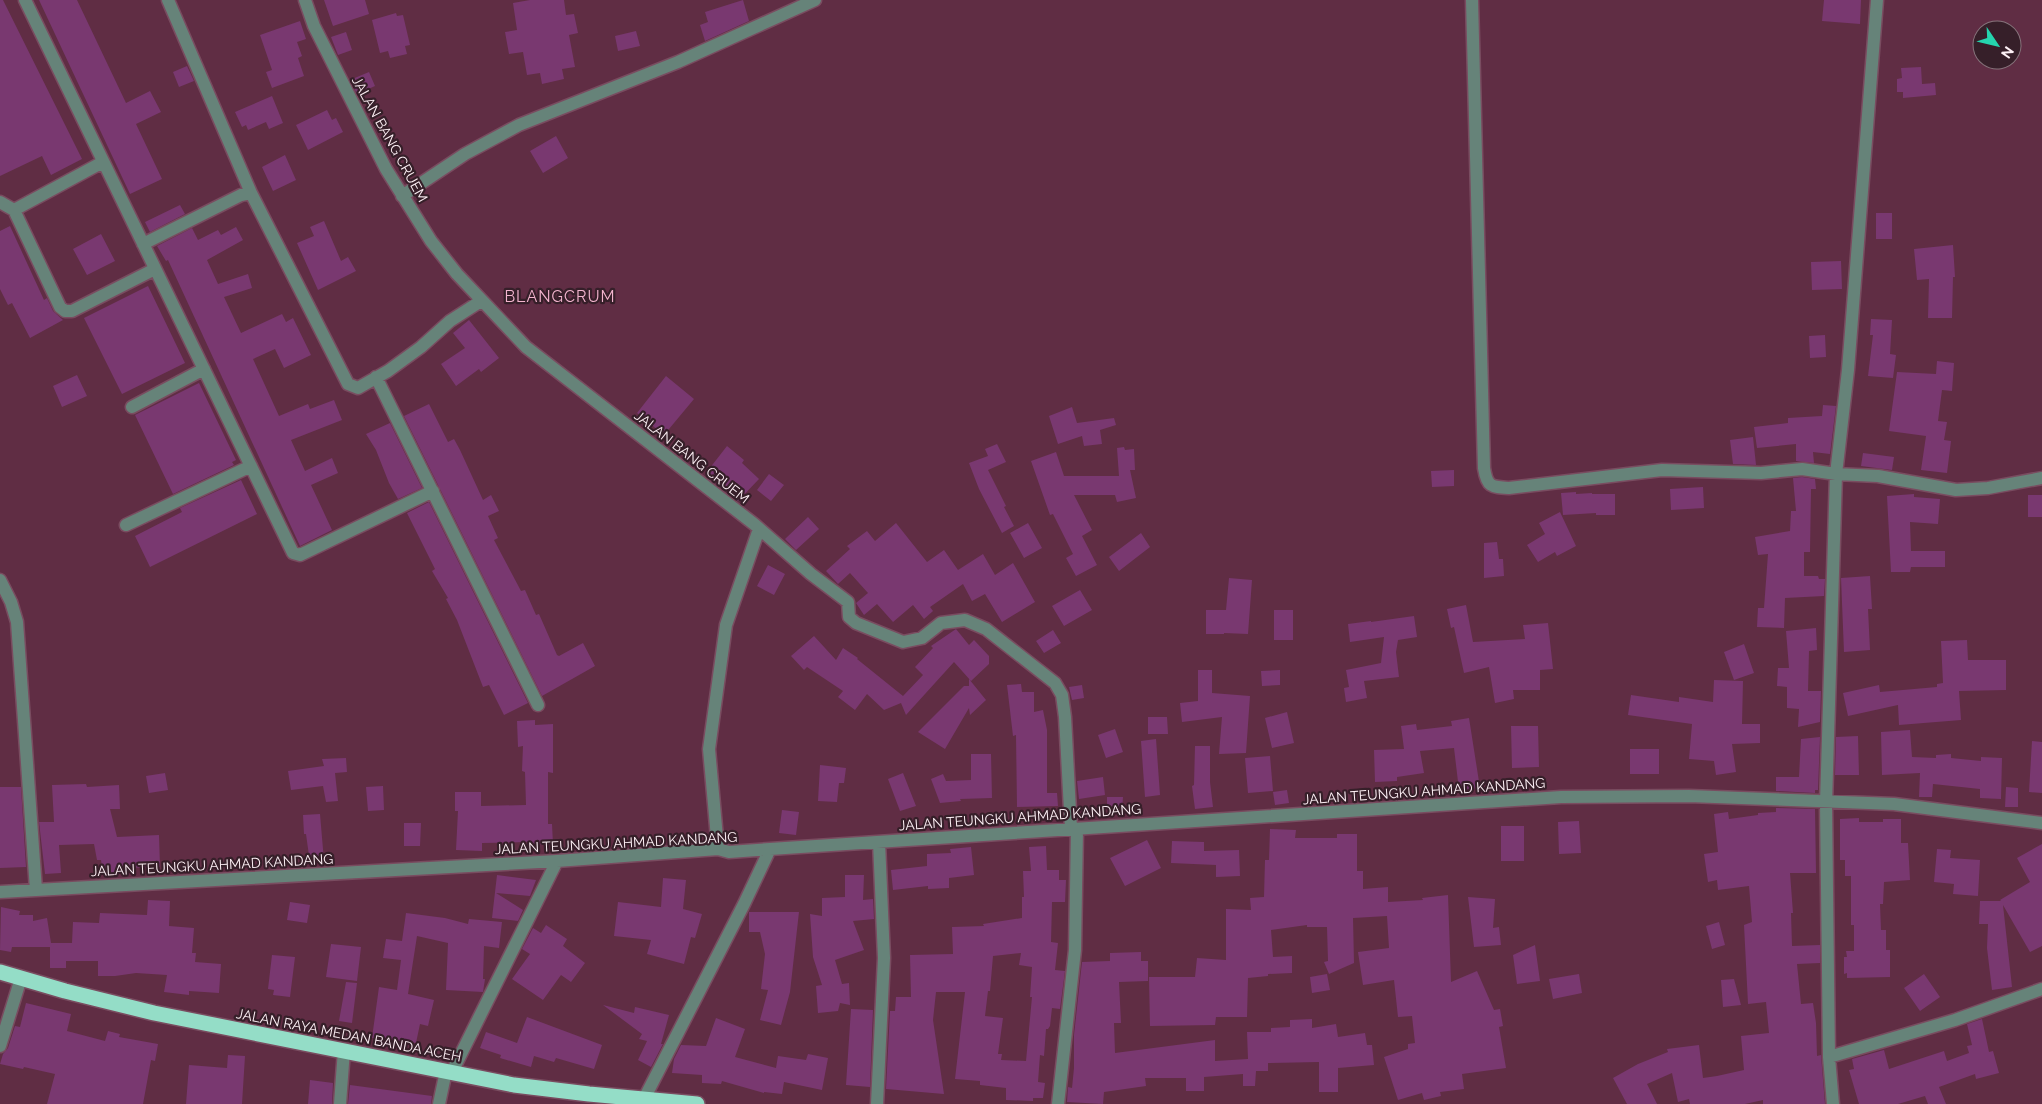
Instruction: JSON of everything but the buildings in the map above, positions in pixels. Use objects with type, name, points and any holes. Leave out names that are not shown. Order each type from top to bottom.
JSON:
[{"type":"highway","name":"JALAN RAYA MEDAN BANDA ACEH","points":[[0,972],[154,1013],[514,1084],[697,1104]]},
{"type":"street","points":[[25,0],[293,553],[296,556],[300,556],[433,491]]},
{"type":"street","points":[[168,0],[251,193],[348,384],[358,388],[376,377],[421,347],[450,321],[481,301]]},
{"type":"street","name":"JALAN BANG CRUEM","points":[[304,0],[314,26],[350,101],[402,196],[431,240],[457,274],[526,347],[759,528],[811,574],[848,602],[849,617],[856,623],[904,642],[922,638],[941,623],[965,620],[986,629],[1055,683],[1062,695],[1065,717],[1074,829],[1075,950],[1058,1104]]},
{"type":"street","points":[[1472,0],[1481,284],[1484,468],[1490,486],[1509,488],[1662,470],[1762,472],[1802,469],[1836,474],[1878,476],[1956,490],[1988,488],[2042,478]]},
{"type":"street","points":[[1833,1104],[1829,1057],[1826,803],[1836,474],[1848,370],[1877,0]]},
{"type":"street","points":[[402,196],[465,154],[520,124],[678,62],[811,1]]},
{"type":"street","points":[[14,210],[103,162]]},
{"type":"street","points":[[144,244],[241,195],[251,193]]},
{"type":"street","points":[[0,202],[14,210],[60,307],[65,311],[72,311],[155,269]]},
{"type":"street","points":[[132,406],[204,369]]},
{"type":"street","points":[[376,377],[538,705]]},
{"type":"street","points":[[126,524],[251,466]]},
{"type":"street","points":[[718,849],[709,749],[726,626],[759,528]]},
{"type":"street","points":[[0,580],[11,602],[17,622],[36,890]]},
{"type":"street","name":"JALAN TEUNGKU AHMAD KANDANG","points":[[0,892],[557,861],[718,849],[729,852],[1561,797],[1688,796],[1826,803],[1894,804],[2042,823]]},
{"type":"street","points":[[877,1104],[884,958],[879,842]]},
{"type":"street","points":[[644,1099],[744,904],[770,849]]},
{"type":"street","points":[[439,1104],[449,1071],[557,861]]},
{"type":"street","points":[[0,1046],[21,978]]},
{"type":"street","points":[[1829,1057],[1955,1020],[2042,989]]},
{"type":"street","points":[[340,1104],[344,1050]]},
{"type":"district","name":"BLANGCRUM","points":[[560,296]]}]
